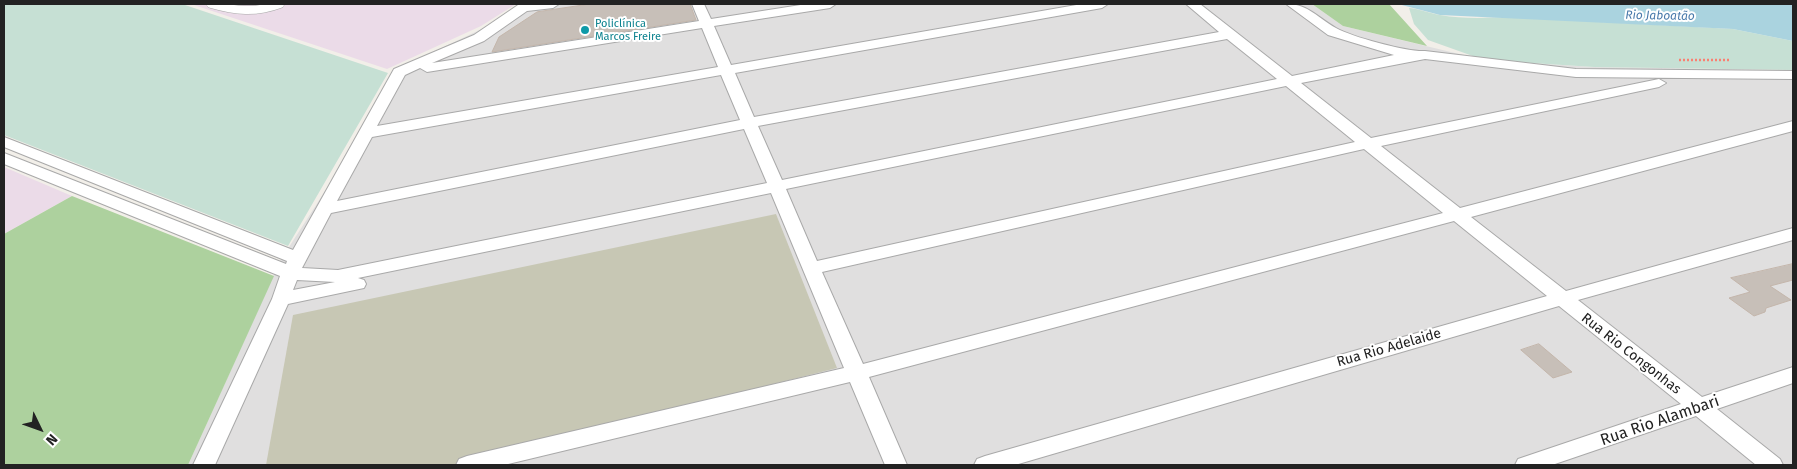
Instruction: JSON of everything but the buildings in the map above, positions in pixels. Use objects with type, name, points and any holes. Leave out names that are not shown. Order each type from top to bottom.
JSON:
[{"type":"street","points":[[204,465],[281,299],[294,266],[399,72],[479,38],[527,6],[553,4]]},
{"type":"street","points":[[698,4],[896,465]]},
{"type":"street","points":[[399,72],[830,4]]},
{"type":"street","points":[[366,133],[1102,4]]},
{"type":"street","name":"Rua Rio Congonhas","points":[[1192,4],[1560,299],[1772,465]]},
{"type":"street","points":[[1292,4],[1374,63]]},
{"type":"street","points":[[1333,32],[1411,56]]},
{"type":"street","points":[[325,209],[749,123],[1230,34]]},
{"type":"street","points":[[1293,85],[1374,63],[1425,55],[1576,72],[1793,76]]},
{"type":"street","points":[[281,299],[1293,85],[1414,64],[1428,63],[1600,82],[1793,84]]},
{"type":"street","points":[[811,268],[1366,144],[1659,83]]},
{"type":"street","points":[[467,465],[856,372],[1793,126]]},
{"type":"street","points":[[4,142],[294,266]]},
{"type":"street","points":[[4,158],[294,266],[338,276],[779,193]]},
{"type":"street","name":"Rua Rio Adelaide","points":[[985,465],[1560,299],[1793,234]]},
{"type":"street","name":"Rua Rio Alambari","points":[[1526,465],[1793,375]]},
{"type":"lane","points":[[212,4],[241,11],[256,12],[280,4]]},
{"type":"path","points":[[1677,60],[1732,60]]},
{"type":"shaded area","points":[[4,4],[182,4],[388,73],[288,246],[4,135]]},
{"type":"shaded area","points":[[191,4],[516,4],[481,26],[387,69]]},
{"type":"shaded area","points":[[523,4],[1312,4],[1343,26],[1484,60],[1594,67],[1793,70],[1793,465],[188,465],[280,261],[347,157],[393,71],[486,27]]},
{"type":"shaded area","points":[[1409,8],[1457,17],[1507,17],[1733,29],[1793,41],[1793,70],[1594,67],[1484,60],[1428,40],[1414,24]]},
{"type":"shaded area","points":[[4,167],[72,196],[4,234]]},
{"type":"shaded area","points":[[776,214],[837,368],[452,465],[266,465],[293,315]]},
{"type":"green space","points":[[1312,4],[1389,4],[1427,46],[1343,26]]},
{"type":"green space","points":[[72,196],[274,276],[188,465],[4,465],[4,234]]},
{"type":"water","name":"Rio Jaboatão","points":[[1398,4],[1793,4],[1793,41],[1733,29],[1440,15]]},
{"type":"place","name":"Policlínica Marcos Freire","points":[[585,30]]}]
